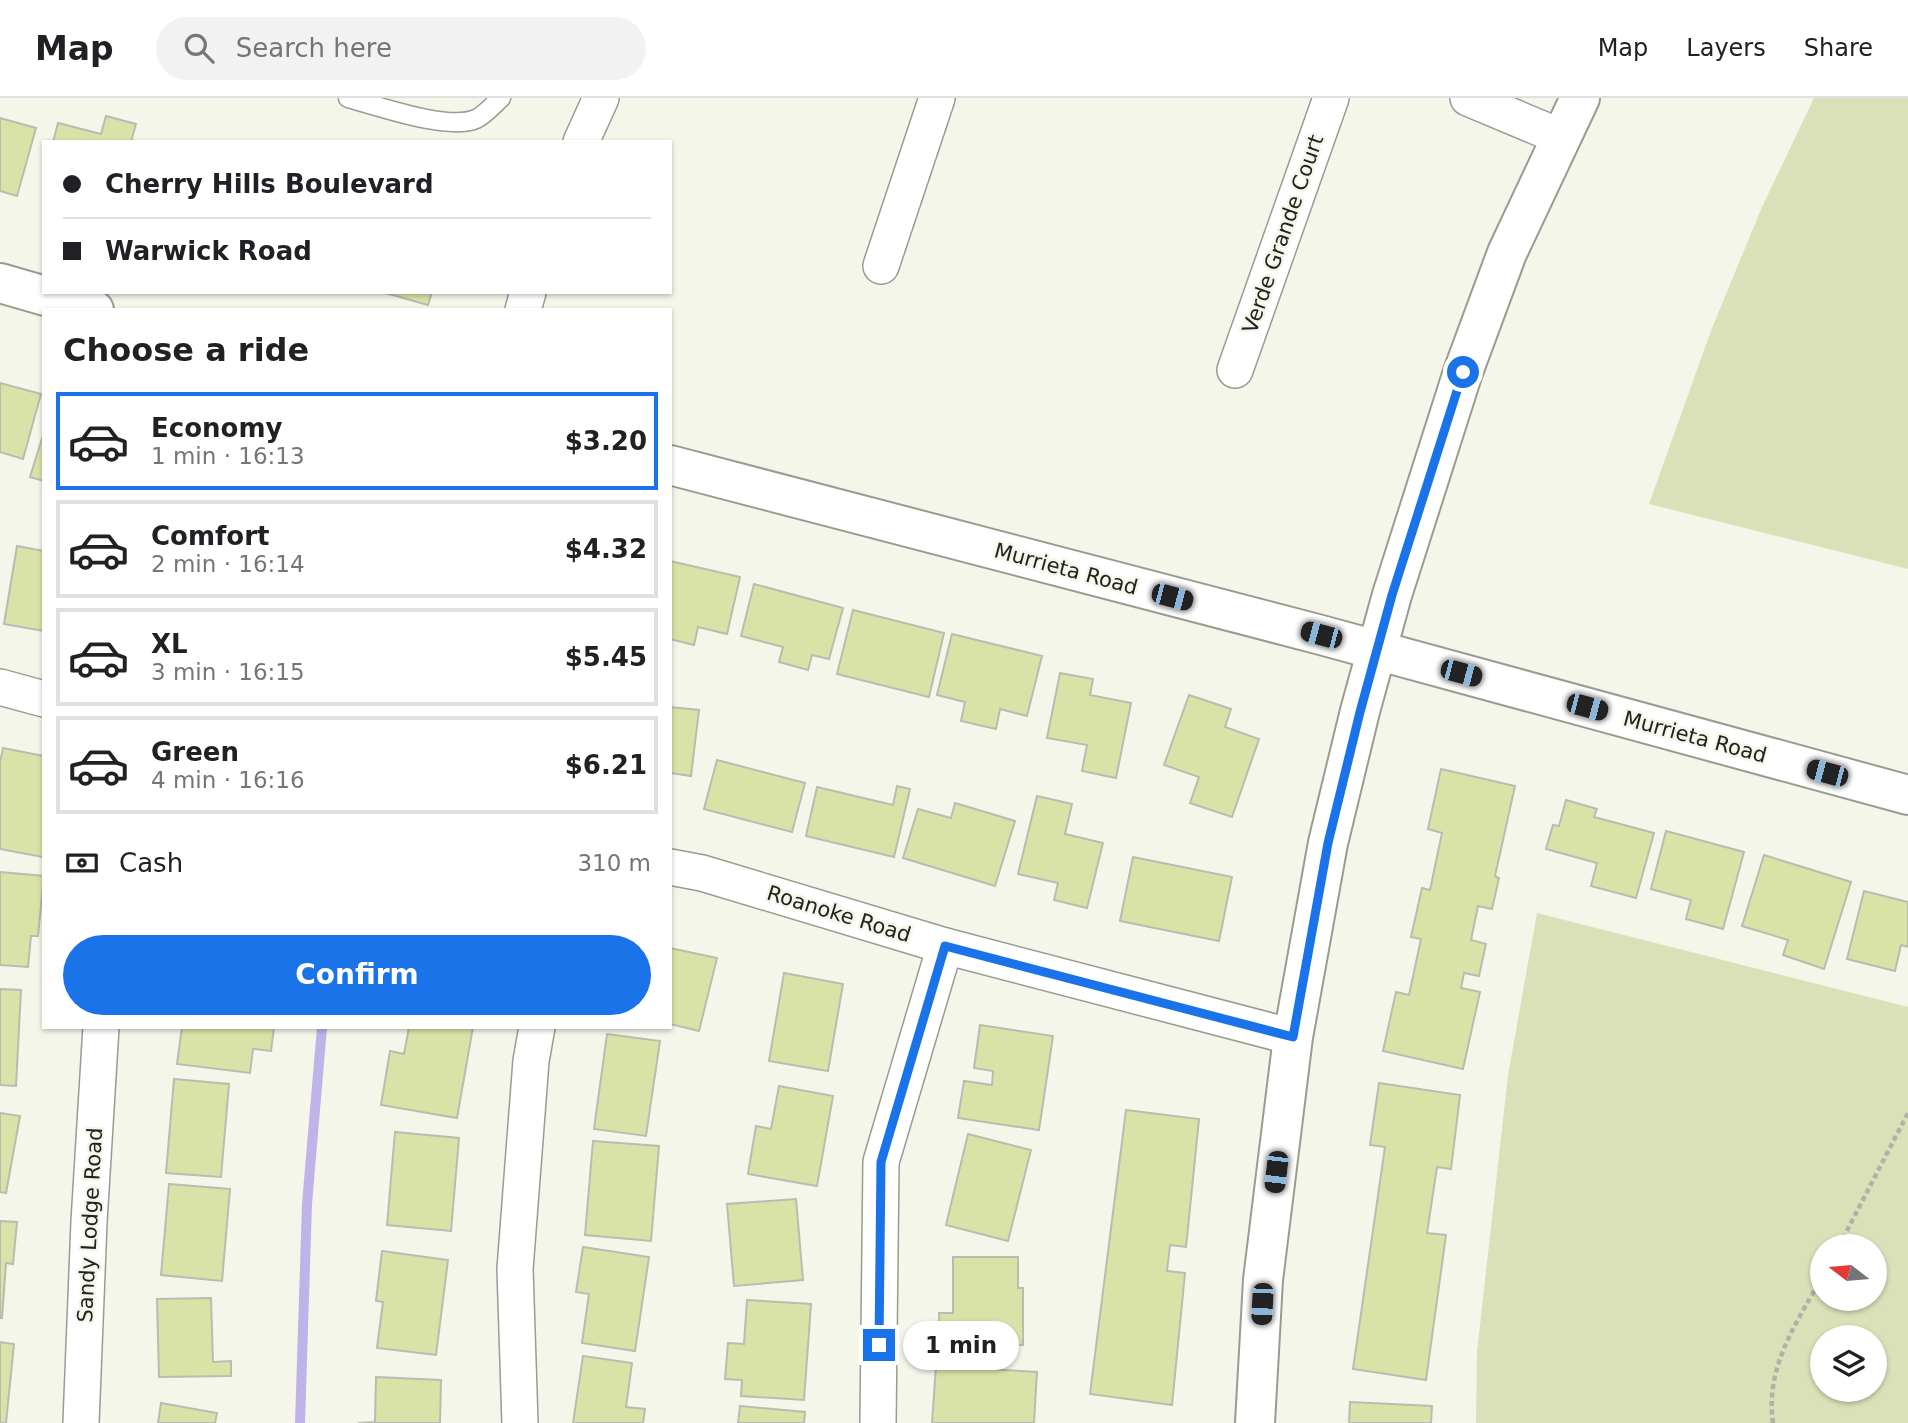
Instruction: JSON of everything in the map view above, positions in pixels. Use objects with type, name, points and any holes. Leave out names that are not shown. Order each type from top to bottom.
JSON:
[{"type":"main road","points":[[1255,1423],[1263,1280],[1293,1037],[1328,843],[1360,712],[1392,595],[1463,372],[1507,253],[1580,98]]},
{"type":"main road","points":[[0,284],[87,308]]},
{"type":"main road","name":"Murrieta Road","points":[[672,466],[1378,651],[1908,795]]},
{"type":"street","points":[[582,140],[601,98]]},
{"type":"street","points":[[881,266],[937,98]]},
{"type":"street","name":"Verde Grande Court","points":[[1235,370],[1331,98]]},
{"type":"street","points":[[1468,98],[1561,137]]},
{"type":"street","points":[[0,687],[42,698]]},
{"type":"street","name":"Roanoke Road","points":[[672,867],[702,873],[945,946],[1293,1037]]},
{"type":"street","points":[[878,1423],[881,1162],[945,946]]},
{"type":"street","name":"Sandy Lodge Road","points":[[81,1423],[101,1029]]},
{"type":"street","points":[[520,1423],[515,1269],[531,1061],[537,1029]]},
{"type":"lane","points":[[348,98],[427,119],[456,122],[476,119],[501,98]]},
{"type":"path","points":[[1845,1234],[1908,1113]]},
{"type":"path","points":[[1773,1423],[1772,1383],[1783,1348],[1810,1299]]},
{"type":"green space","points":[[1814,98],[1908,98],[1908,569],[1649,504],[1712,328],[1762,207]]},
{"type":"green space","points":[[1537,913],[1908,1007],[1908,1423],[1476,1423],[1477,1352],[1508,1075]]},
{"type":"building","points":[[106,116],[136,124],[132,140],[54,140],[58,123],[101,134]]},
{"type":"building","points":[[0,118],[36,128],[17,196],[0,191]]},
{"type":"building","points":[[389,294],[431,294],[428,305]]},
{"type":"building","points":[[0,383],[41,394],[23,459],[0,452]]},
{"type":"building","points":[[42,438],[42,480],[30,477]]},
{"type":"building","points":[[17,546],[42,551],[42,631],[4,624]]},
{"type":"building","points":[[672,561],[740,577],[727,634],[698,627],[694,645],[672,640]]},
{"type":"building","points":[[754,584],[843,608],[829,659],[812,655],[808,670],[779,662],[783,647],[741,636]]},
{"type":"building","points":[[853,610],[944,633],[929,697],[837,674]]},
{"type":"building","points":[[952,634],[1042,656],[1027,716],[1000,709],[996,729],[961,721],[965,702],[937,695]]},
{"type":"building","points":[[1060,673],[1093,679],[1090,695],[1131,703],[1116,778],[1082,771],[1087,745],[1047,738]]},
{"type":"building","points":[[1189,695],[1231,709],[1225,727],[1259,739],[1232,817],[1190,803],[1199,777],[1164,765]]},
{"type":"building","points":[[672,707],[699,710],[691,776],[672,773]]},
{"type":"building","points":[[3,748],[42,756],[42,857],[0,849],[0,762]]},
{"type":"building","points":[[717,760],[805,783],[792,832],[704,809]]},
{"type":"building","points":[[1441,769],[1515,786],[1495,876],[1499,878],[1492,909],[1478,906],[1471,940],[1486,944],[1479,976],[1464,973],[1461,988],[1480,992],[1463,1069],[1383,1051],[1396,992],[1409,995],[1421,939],[1411,937],[1422,888],[1430,890],[1442,833],[1428,829]]},
{"type":"building","points":[[897,786],[910,789],[894,857],[806,836],[817,787],[893,805]]},
{"type":"building","points":[[1037,796],[1072,804],[1065,834],[1103,843],[1087,908],[1054,900],[1058,883],[1018,874]]},
{"type":"building","points":[[1566,800],[1597,809],[1594,817],[1654,833],[1636,898],[1591,886],[1597,863],[1546,849],[1553,825],[1559,826]]},
{"type":"building","points":[[955,803],[1015,821],[995,886],[903,858],[918,809],[951,818]]},
{"type":"building","points":[[1666,831],[1744,852],[1723,929],[1686,919],[1691,900],[1651,889]]},
{"type":"building","points":[[1764,855],[1851,882],[1824,969],[1783,955],[1788,940],[1742,926]]},
{"type":"building","points":[[1133,857],[1232,877],[1219,941],[1120,921]]},
{"type":"building","points":[[0,872],[42,876],[38,936],[31,936],[28,967],[0,965]]},
{"type":"building","points":[[1864,891],[1908,902],[1908,947],[1901,945],[1895,971],[1847,959]]},
{"type":"building","points":[[672,948],[717,958],[699,1031],[672,1024]]},
{"type":"building","points":[[784,973],[843,984],[828,1071],[769,1061]]},
{"type":"building","points":[[0,989],[21,990],[16,1086],[0,1085]]},
{"type":"building","points":[[980,1025],[1053,1036],[1039,1130],[958,1118],[964,1081],[992,1085],[993,1071],[974,1068]]},
{"type":"building","points":[[182,1029],[274,1029],[271,1051],[253,1049],[250,1073],[177,1064]]},
{"type":"building","points":[[409,1029],[473,1029],[457,1118],[381,1105],[390,1051],[404,1054]]},
{"type":"building","points":[[607,1034],[660,1041],[646,1136],[594,1129]]},
{"type":"building","points":[[174,1079],[229,1084],[221,1177],[166,1173]]},
{"type":"building","points":[[1379,1083],[1460,1095],[1451,1169],[1437,1167],[1427,1233],[1446,1235],[1426,1380],[1353,1369],[1385,1147],[1370,1145]]},
{"type":"building","points":[[779,1086],[833,1096],[817,1186],[748,1174],[756,1126],[771,1129]]},
{"type":"building","points":[[1126,1110],[1199,1119],[1186,1247],[1170,1245],[1167,1271],[1185,1273],[1172,1405],[1090,1394]]},
{"type":"building","points":[[0,1113],[20,1116],[6,1193],[0,1192]]},
{"type":"building","points":[[395,1132],[459,1138],[451,1231],[387,1225]]},
{"type":"building","points":[[968,1134],[1031,1150],[1008,1241],[946,1225]]},
{"type":"building","points":[[593,1141],[659,1146],[651,1241],[585,1235]]},
{"type":"building","points":[[169,1184],[230,1189],[222,1281],[161,1275]]},
{"type":"building","points":[[796,1199],[803,1280],[734,1286],[727,1204]]},
{"type":"building","points":[[0,1221],[17,1222],[13,1264],[6,1263],[2,1318],[0,1318]]},
{"type":"building","points":[[583,1247],[649,1257],[635,1351],[582,1343],[589,1294],[576,1292]]},
{"type":"building","points":[[382,1251],[448,1260],[436,1355],[377,1348],[383,1302],[376,1301]]},
{"type":"building","points":[[953,1257],[1018,1257],[1018,1288],[1023,1288],[1023,1345],[940,1346],[939,1313],[953,1313]]},
{"type":"building","points":[[211,1298],[213,1362],[231,1361],[231,1376],[159,1377],[157,1299]]},
{"type":"building","points":[[747,1300],[811,1304],[804,1400],[741,1396],[742,1380],[725,1379],[728,1343],[744,1344]]},
{"type":"building","points":[[0,1342],[14,1344],[6,1423],[0,1423]]},
{"type":"building","points":[[583,1356],[632,1363],[626,1407],[645,1409],[643,1423],[573,1423]]},
{"type":"building","points":[[936,1366],[1037,1372],[1034,1423],[932,1423]]},
{"type":"building","points":[[376,1377],[441,1380],[440,1423],[358,1423],[375,1422]]},
{"type":"building","points":[[1350,1402],[1432,1406],[1431,1423],[1349,1423]]},
{"type":"building","points":[[161,1403],[217,1413],[215,1423],[158,1423]]},
{"type":"building","points":[[740,1406],[805,1412],[804,1423],[738,1423]]},
{"type":"waterway","points":[[300,1423],[307,1204],[322,1029]]},
{"type":"route","points":[[879,1345],[881,1162],[945,946],[1293,1037],[1328,843],[1360,712],[1392,595],[1463,372]]}]
